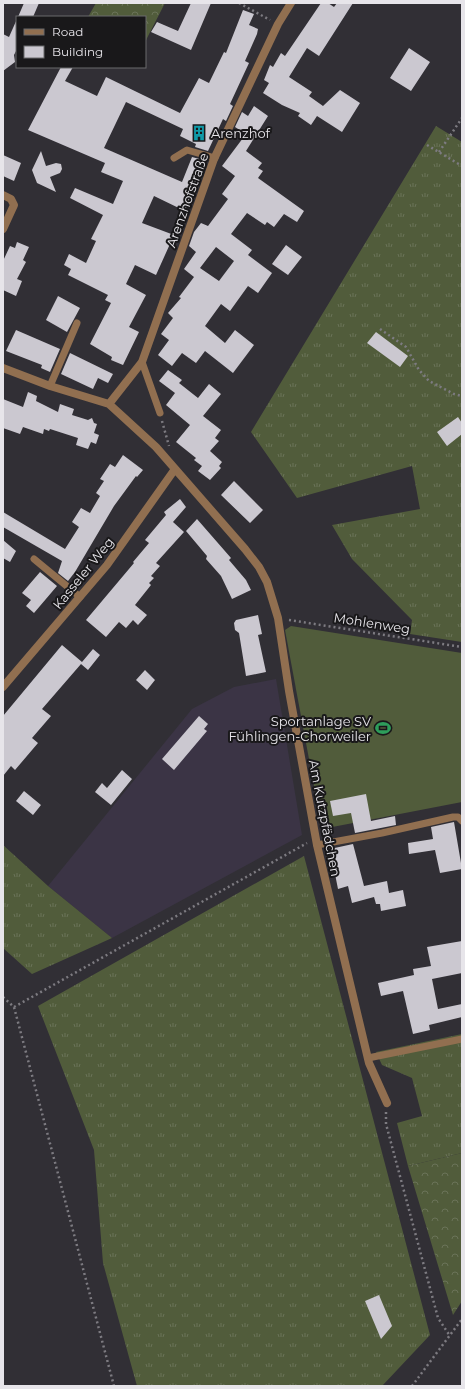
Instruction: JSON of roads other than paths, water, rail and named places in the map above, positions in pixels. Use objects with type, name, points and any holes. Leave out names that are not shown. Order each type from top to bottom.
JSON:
[{"type":"street","name":"Arenzhofstraße","points":[[109,404],[142,362],[215,158],[278,24],[291,3]]},
{"type":"street","points":[[3,194],[11,199],[14,205],[3,229]]},
{"type":"street","points":[[3,368],[50,386],[109,404]]},
{"type":"street","name":"Am Kutzpfädchen","points":[[109,404],[156,446],[259,567],[267,582],[278,618],[289,691],[316,842],[368,1058],[387,1103]]},
{"type":"street","name":"Kasseler Weg","points":[[3,687],[107,565],[175,469]]},
{"type":"lane","points":[[174,158],[187,150],[215,158]]},
{"type":"lane","points":[[50,386],[77,323]]},
{"type":"lane","points":[[142,362],[160,413]]},
{"type":"lane","points":[[34,559],[80,597]]},
{"type":"lane","points":[[316,842],[453,817],[458,817],[462,821]]},
{"type":"lane","points":[[368,1058],[462,1039]]},
{"type":"place","name":"Arenzhof","points":[[199,133]]},
{"type":"place","name":"Sportanlage SV Fühlingen-Chorweiler","points":[[383,728]]}]
